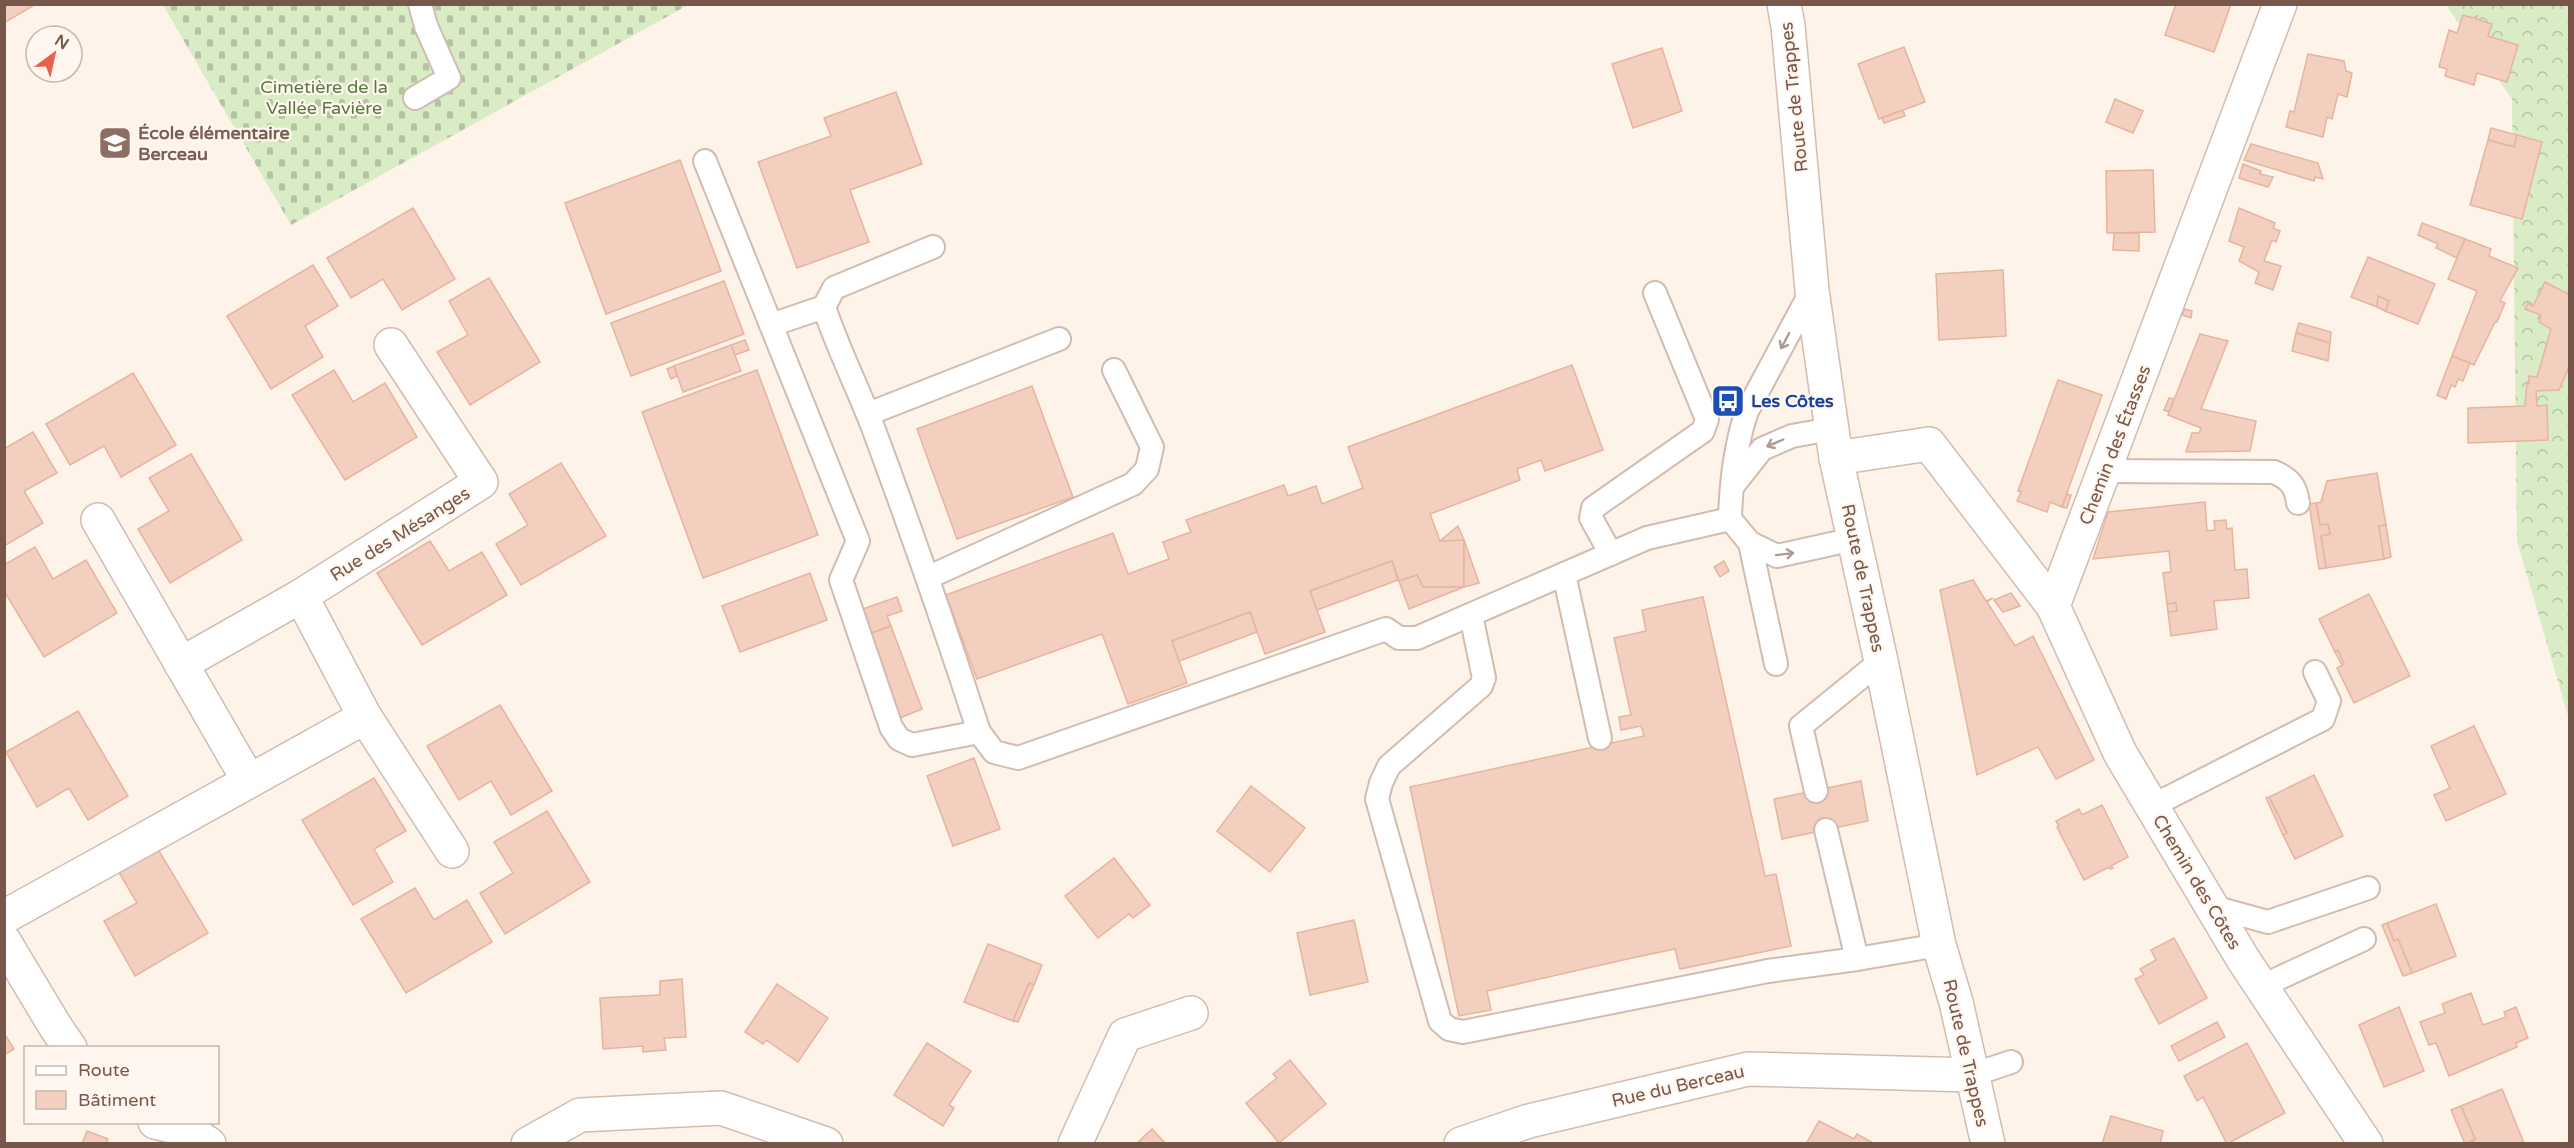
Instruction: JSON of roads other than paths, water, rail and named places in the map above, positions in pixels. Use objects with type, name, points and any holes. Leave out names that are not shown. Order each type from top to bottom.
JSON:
[{"type":"street","name":"Route de Trappes","points":[[1784,4],[1788,26],[1812,290],[1834,444],[1939,945],[1956,1002],[1988,1143]]},
{"type":"street","name":"Chemin des Étasses","points":[[2053,606],[2280,4]]},
{"type":"street","name":"Rue des Mésanges","points":[[181,664],[301,596],[482,482],[391,345]]},
{"type":"street","points":[[1834,444],[1929,444],[2053,606]]},
{"type":"street","points":[[98,520],[249,781]]},
{"type":"street","points":[[301,596],[365,717],[452,851]]},
{"type":"street","name":"Chemin des Côtes","points":[[2053,606],[2120,753],[2262,986],[2366,1143]]},
{"type":"street","points":[[4,917],[365,717]]},
{"type":"street","points":[[4,941],[69,1046]]},
{"type":"street","points":[[1075,1143],[1125,1035],[1191,1013]]},
{"type":"street","name":"Rue du Berceau","points":[[1461,1143],[1529,1120],[1748,1069],[1972,1075]]},
{"type":"street","points":[[528,1143],[580,1115],[721,1108],[826,1143]]},
{"type":"street","points":[[164,1124],[188,1130],[209,1143]]},
{"type":"lane","points":[[415,98],[449,78],[426,26],[420,4]]},
{"type":"lane","points":[[705,161],[858,541],[841,580],[891,727],[899,739],[912,745],[979,732]]},
{"type":"lane","points":[[771,325],[824,307],[834,288],[933,247]]},
{"type":"lane","points":[[1812,290],[1747,411],[1741,430],[1731,488],[1730,519],[1750,543],[1777,556],[1854,539]]},
{"type":"lane","points":[[1611,554],[1592,518],[1593,508],[1703,431],[1707,419],[1655,293]]},
{"type":"lane","points":[[824,307],[868,414],[929,577],[979,732],[994,752],[1018,758],[1386,629],[1399,638],[1418,638],[1647,538],[1730,519]]},
{"type":"lane","points":[[868,414],[1059,339]]},
{"type":"lane","points":[[929,577],[1133,484],[1147,469],[1152,447],[1114,370]]},
{"type":"lane","points":[[1731,488],[1762,448],[1792,436],[1834,444]]},
{"type":"lane","points":[[2105,471],[2274,472],[2285,477],[2296,488],[2298,503]]},
{"type":"lane","points":[[1750,543],[1776,664]]},
{"type":"lane","points":[[1564,574],[1600,738]]},
{"type":"lane","points":[[1471,615],[1484,678],[1481,686],[1389,766],[1377,799],[1440,1022],[1449,1029],[1463,1032],[1768,971],[1939,945]]},
{"type":"lane","points":[[1816,791],[1801,726],[1881,661]]},
{"type":"lane","points":[[2152,806],[2323,719],[2329,700],[2315,672]]},
{"type":"lane","points":[[1826,830],[1857,959]]},
{"type":"lane","points":[[2213,907],[2268,922],[2368,888]]},
{"type":"lane","points":[[2262,986],[2364,939]]},
{"type":"lane","points":[[1972,1075],[2011,1062]]},
{"type":"place","name":"École élémentaire Berceau","points":[[115,143]]},
{"type":"place","name":"Les Côtes","points":[[1728,401]]},
{"type":"park label","name":"Cimetière de la Vallée Favière","points":[[324,97]]}]
